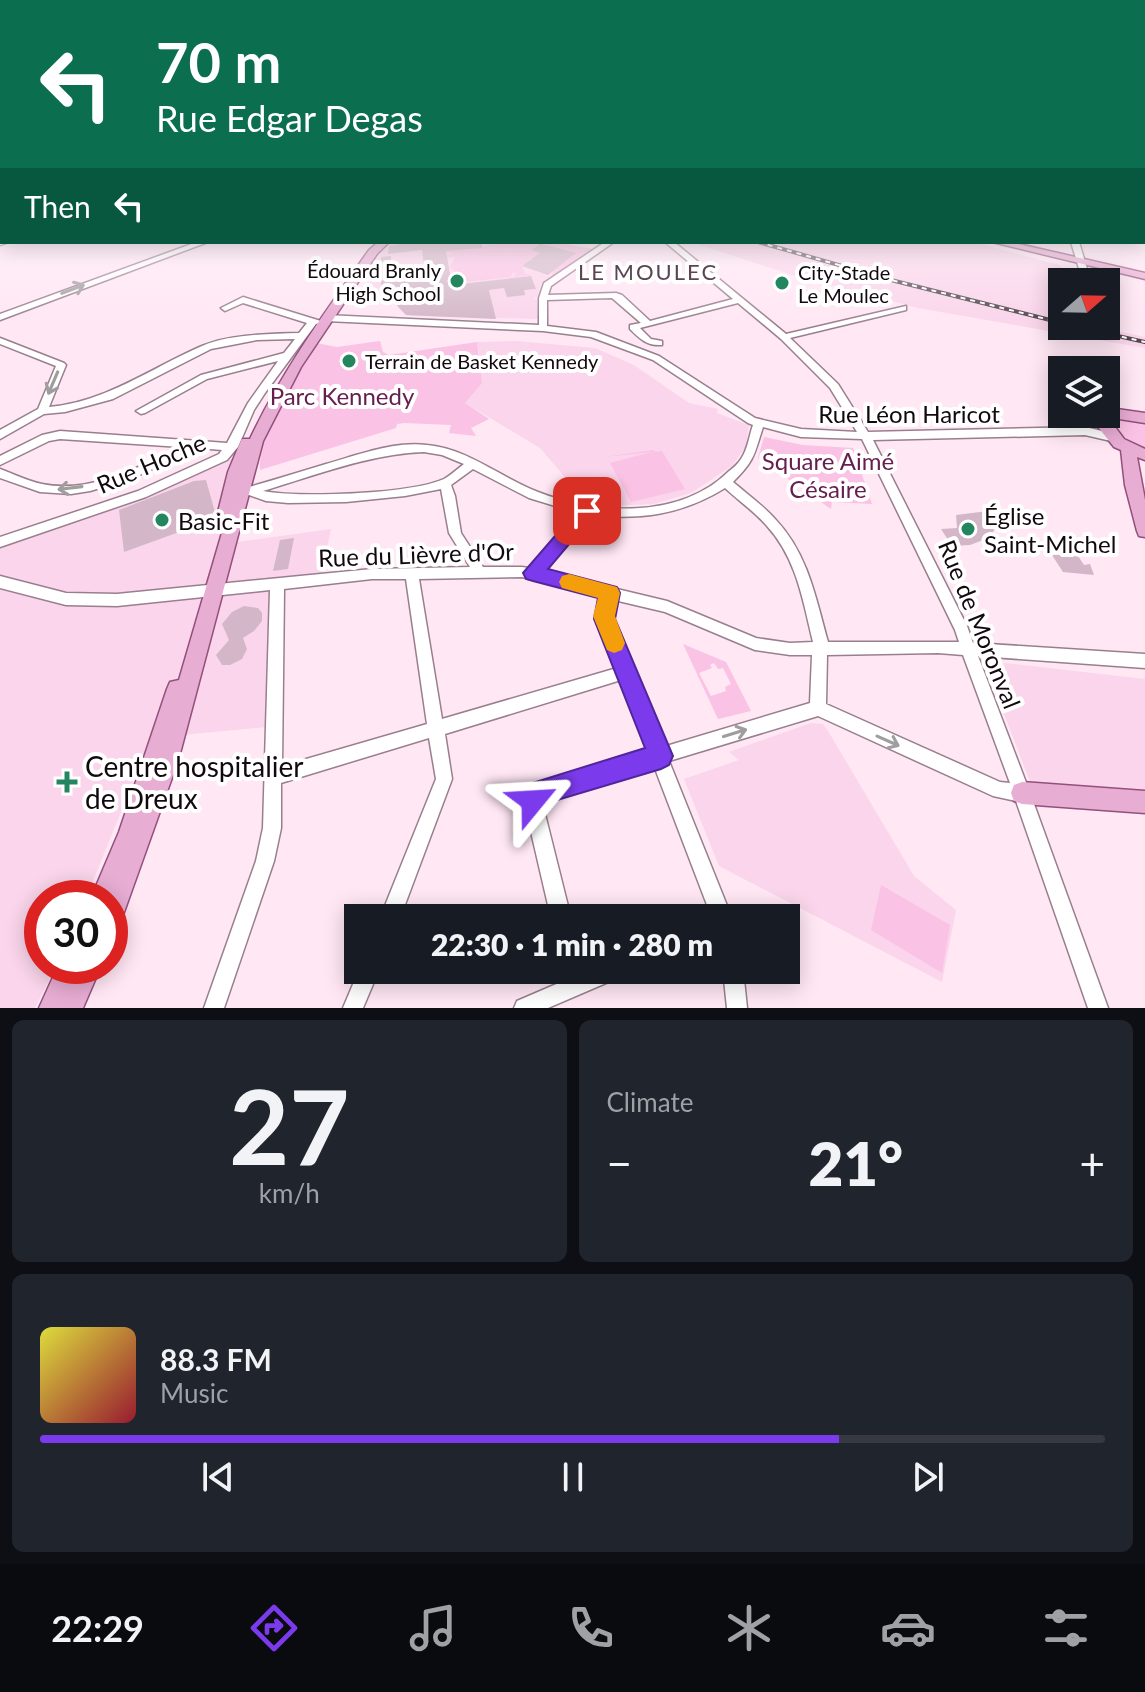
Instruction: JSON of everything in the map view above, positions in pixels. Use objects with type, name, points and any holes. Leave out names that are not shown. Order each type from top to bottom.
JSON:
[{"type":"main road","points":[[110,880],[151,773],[256,441],[273,401],[315,327],[382,244]]},
{"type":"main road","points":[[1005,244],[1145,278]]},
{"type":"main road","points":[[1143,413],[1109,417],[1108,432],[1128,449],[1145,455]]},
{"type":"main road","points":[[1128,449],[1133,485],[1145,531]]},
{"type":"main road","points":[[123,880],[167,761],[208,592]]},
{"type":"main road","points":[[1022,793],[1144,802]]},
{"type":"main road","points":[[53,1008],[64,984]]},
{"type":"main road","points":[[69,1008],[80,984]]},
{"type":"street","points":[[0,317],[199,244]]},
{"type":"street","points":[[543,328],[543,298],[547,284],[607,244]]},
{"type":"street","name":"Rue de Moronval","points":[[671,244],[784,337],[834,386],[866,437],[950,600],[1098,1008]]},
{"type":"street","points":[[1076,244],[1083,268]]},
{"type":"street","points":[[543,298],[613,295],[648,324]]},
{"type":"street","points":[[225,308],[241,300],[315,327]]},
{"type":"street","points":[[621,332],[737,301]]},
{"type":"street","points":[[784,337],[903,308]]},
{"type":"street","points":[[0,435],[42,411],[65,409],[109,397],[184,357],[220,343],[351,320]]},
{"type":"street","name":"Rue Léon Haricot","points":[[315,327],[351,320],[621,332],[759,424],[801,433],[866,437],[1108,432]]},
{"type":"street","name":"Rue Hoche","points":[[0,542],[155,488],[223,457],[232,447],[251,407],[284,356],[315,327]]},
{"type":"street","points":[[621,332],[659,343]]},
{"type":"street","points":[[0,341],[61,365],[42,411]]},
{"type":"street","points":[[656,358],[667,353]]},
{"type":"street","points":[[141,411],[204,377],[284,356]]},
{"type":"street","points":[[241,494],[395,449],[442,450],[473,462],[533,495],[587,511],[623,514],[655,510],[697,498],[725,482],[748,458],[759,424]]},
{"type":"street","points":[[0,461],[46,438],[60,435],[232,447]]},
{"type":"street","points":[[0,473],[51,490],[73,489],[136,472],[195,445]]},
{"type":"street","points":[[241,494],[298,498],[393,494],[445,484],[473,462]]},
{"type":"street","points":[[725,482],[772,523],[793,553],[810,595],[822,648],[818,660],[818,708]]},
{"type":"street","points":[[445,484],[451,495],[454,531],[476,563],[478,572]]},
{"type":"street","points":[[533,573],[587,511]]},
{"type":"street","points":[[396,904],[444,784],[412,585],[413,572]]},
{"type":"street","name":"Rue du Lièvre d'Or","points":[[0,582],[32,593],[81,600],[151,599],[413,572],[533,573],[667,607],[755,644],[790,649],[967,648],[993,650],[1038,661],[1145,664]]},
{"type":"street","points":[[214,1008],[265,861],[272,828],[277,584]]},
{"type":"street","points":[[609,593],[604,616],[717,904]]},
{"type":"street","points":[[274,777],[626,672]]},
{"type":"street","points":[[558,904],[534,806],[535,794],[818,708],[999,790],[1022,793]]},
{"type":"street","points":[[353,1008],[363,984]]},
{"type":"street","points":[[524,1008],[564,984]]},
{"type":"street","points":[[734,984],[737,1008]]},
{"type":"shaded area","name":"Édouard Branly High School","points":[[388,244],[558,244],[580,252],[541,284],[534,298],[537,300],[538,319],[412,316],[402,312],[391,298],[385,299],[370,283],[370,267]]},
{"type":"shaded area","points":[[696,244],[981,244],[1064,268],[1048,268],[1048,331],[918,308],[802,278]]},
{"type":"shaded area","points":[[1120,332],[1145,337],[1145,348],[1100,340],[1120,340]]},
{"type":"shaded area","points":[[515,341],[595,348],[634,365],[689,403],[718,409],[717,413],[749,425],[746,446],[732,466],[691,493],[653,504],[607,506],[576,490],[540,448],[465,403],[480,359],[477,342]]},
{"type":"shaded area","points":[[230,459],[248,461],[230,543],[331,529],[321,575],[276,580],[267,727],[151,738],[93,880],[24,880],[24,984],[47,984],[35,1008],[0,1008],[0,538]]},
{"type":"shaded area","points":[[1004,663],[1145,679],[1145,791],[1031,784],[991,680]]},
{"type":"shaded area","points":[[811,723],[823,724],[914,876],[956,910],[942,982],[800,908],[800,904],[792,904],[719,866],[684,779],[739,760],[729,752]]},
{"type":"green space","points":[[499,244],[565,244],[594,249],[552,276],[553,271],[575,253],[554,247],[522,266],[525,274],[532,275],[514,277],[516,272],[511,277],[447,284],[442,278],[458,276],[450,267],[455,257],[439,258],[454,253],[437,252]]},
{"type":"green space","name":"Parc Kennedy","points":[[380,341],[383,352],[389,355],[477,342],[482,383],[465,403],[489,419],[471,428],[476,436],[449,433],[451,425],[397,424],[396,428],[260,470],[265,438],[272,421],[316,343],[337,347]]},
{"type":"green space","points":[[1120,419],[1145,422],[1145,451],[1124,442],[1114,428],[1120,428]]},
{"type":"green space","name":"Square Aimé Césaire","points":[[764,437],[803,445],[853,448],[872,504],[832,502],[831,509],[758,458]]},
{"type":"green space","points":[[654,450],[662,451],[685,489],[631,502],[610,463],[652,452],[603,457]]},
{"type":"green space","points":[[683,644],[726,662],[751,711],[718,719]],"holes":[[[714,663],[718,669],[723,668],[731,684],[725,687],[726,691],[711,696],[699,673],[712,668],[710,665]]]},
{"type":"green space","points":[[881,885],[950,925],[942,973],[871,930]]},
{"type":"building","points":[[482,244],[482,248],[446,251],[452,285],[531,276],[536,289],[524,290],[525,295],[507,297],[504,288],[489,290],[496,319],[406,315],[391,299],[385,299],[384,290],[381,290],[381,257],[391,256],[391,270],[425,272],[422,250],[388,254],[389,246]]},
{"type":"building","points":[[540,244],[576,253],[548,275],[522,266],[540,253],[531,250]]},
{"type":"building","name":"Basic-Fit","points":[[206,480],[215,512],[203,516],[204,523],[124,552],[119,510],[194,481]]},
{"type":"building","name":"Église Saint-Michel","points":[[988,511],[994,530],[991,537],[970,545],[952,546],[941,529],[957,528],[956,515]]},
{"type":"building","points":[[294,538],[288,569],[273,571],[280,540]]},
{"type":"building","points":[[1062,551],[1076,553],[1084,565],[1090,564],[1094,575],[1063,572],[1052,555],[1065,555]]},
{"type":"building","points":[[244,606],[258,608],[262,621],[243,638],[247,649],[242,659],[222,665],[216,655],[229,640],[222,624],[232,612]]},
{"type":"railway","points":[[765,244],[1048,319]]},
{"type":"railway","points":[[1120,336],[1145,342]]},
{"type":"slow traffic","points":[[569,582],[609,593],[604,616],[614,643]]},
{"type":"place","name":"Édouard Branly High School","points":[[457,281]]},
{"type":"place","name":"City-Stade Le Moulec","points":[[782,283]]},
{"type":"place","name":"Terrain de Basket Kennedy","points":[[349,361]]},
{"type":"place","name":"Basic-Fit","points":[[162,520]]},
{"type":"place","name":"Église Saint-Michel","points":[[968,529]]},
{"type":"place","name":"Centre hospitalier de Dreux","points":[[67,782]]},
{"type":"district","name":"LE MOULEC","points":[[648,271]]},
{"type":"route","points":[[533,801],[535,794],[661,756],[605,619],[609,593],[533,573],[587,511]]}]
